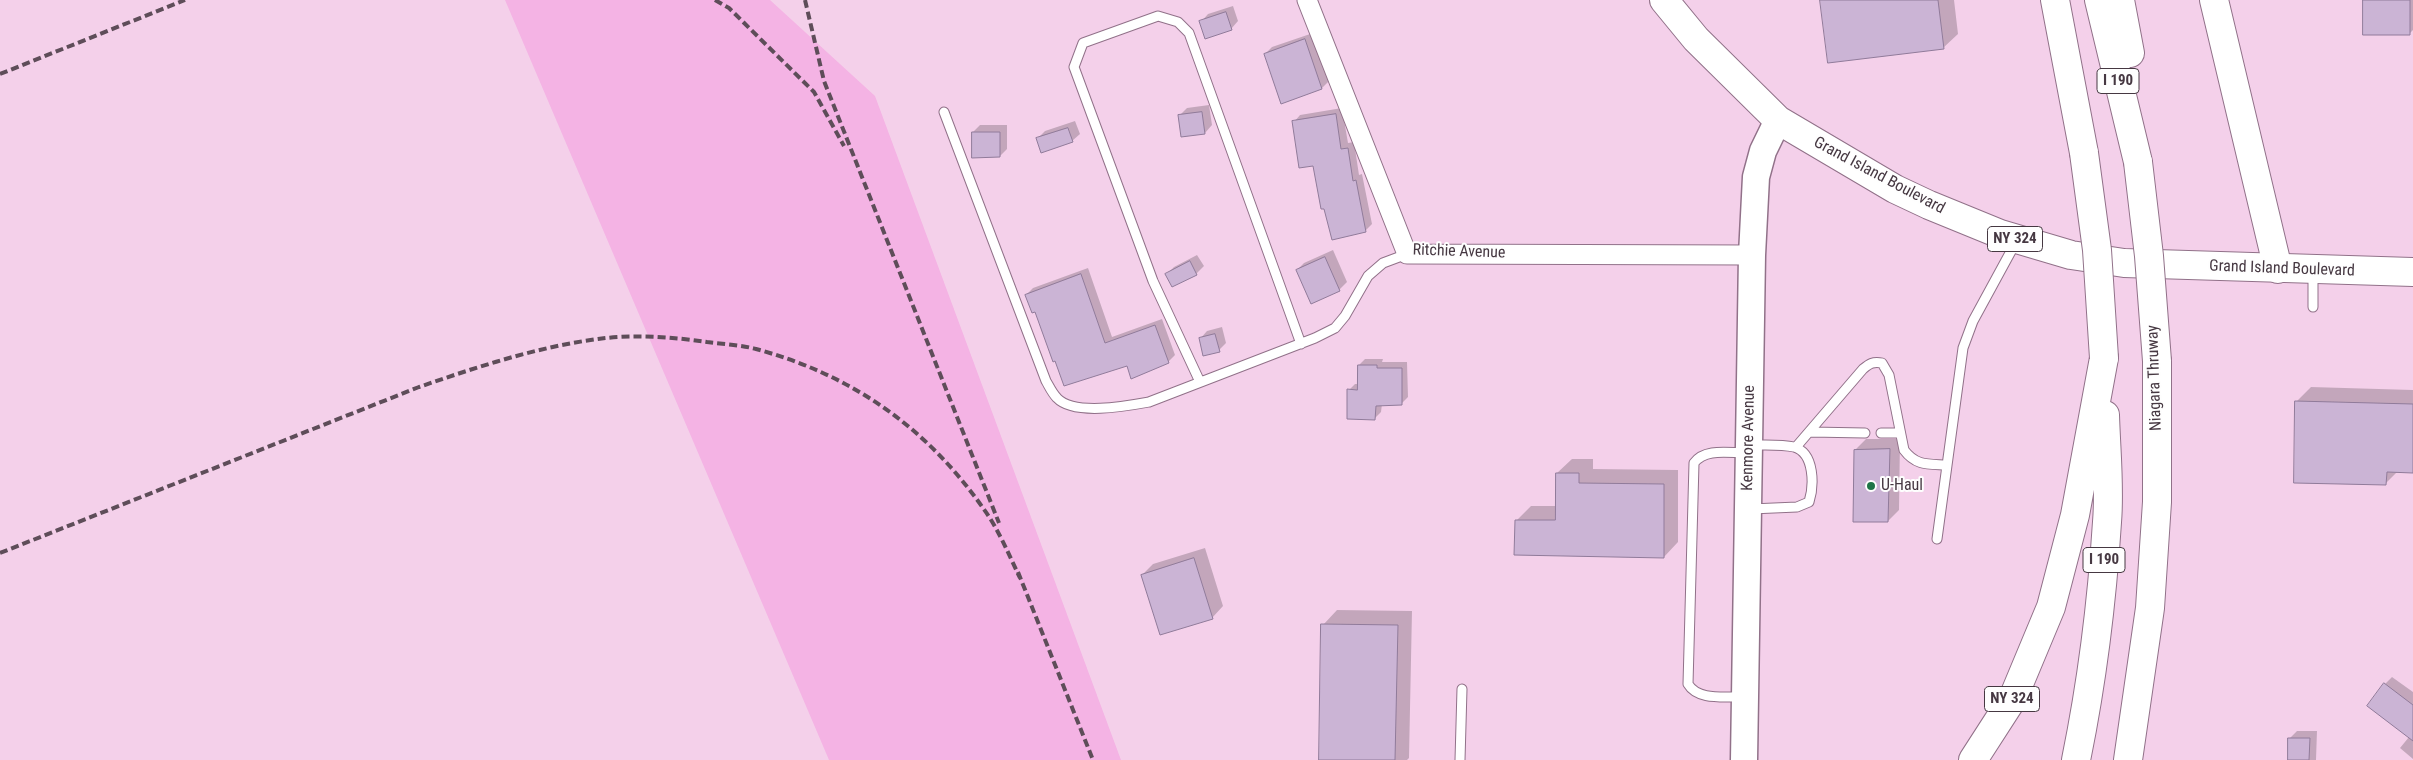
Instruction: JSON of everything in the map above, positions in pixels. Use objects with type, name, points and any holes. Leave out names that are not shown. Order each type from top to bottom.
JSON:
[{"type":"main road","name":"Grand Island Boulevard","points":[[1664,0],[1702,45],[1778,120],[1895,189],[1966,221],[2017,240],[2071,255],[2124,263],[2278,270],[2413,272]]},
{"type":"main road","name":"I 190","points":[[2055,0],[2084,153],[2097,250],[2104,358],[2108,520],[2097,622],[2083,724],[2076,760]]},
{"type":"main road","name":"Niagara Thruway","points":[[2099,0],[2138,162],[2150,256],[2157,360],[2157,502],[2150,598],[2128,760]]},
{"type":"main road","points":[[2120,0],[2130,54],[2138,162]]},
{"type":"main road","points":[[2214,0],[2278,270]]},
{"type":"main road","name":"Kenmore Avenue","points":[[1744,760],[1752,255],[1756,177],[1763,151],[1778,120]]},
{"type":"main road","name":"NY 324","points":[[1973,760],[2012,698],[2052,607],[2075,515],[2104,358]]},
{"type":"street","name":"Ritchie Avenue","points":[[1307,0],[1407,254],[1752,255]]},
{"type":"lane","points":[[1200,382],[1153,281],[1074,67],[1083,42],[1158,16],[1178,22],[1189,33],[1301,344]]},
{"type":"lane","points":[[944,112],[1046,381],[1058,399],[1078,407],[1121,407],[1149,402],[1301,344],[1335,328],[1345,316],[1368,276],[1383,263],[1407,254]]},
{"type":"lane","points":[[1937,539],[1963,348],[1973,321],[2017,240]]},
{"type":"lane","points":[[2313,270],[2313,307]]},
{"type":"lane","points":[[1796,448],[1862,369],[1868,364],[1876,362],[1882,363],[1889,375],[1904,450],[1911,460],[1921,463],[1946,465]]},
{"type":"lane","points":[[1810,432],[1865,433]]},
{"type":"lane","points":[[1881,433],[1900,433]]},
{"type":"lane","points":[[1745,697],[1700,695],[1693,692],[1688,684],[1694,463],[1699,456],[1707,453],[1749,449],[1796,448],[1806,456],[1811,470],[1812,492],[1809,502],[1797,507],[1748,509]]},
{"type":"lane","points":[[1460,760],[1462,689]]},
{"type":"shaded area","points":[[505,0],[770,0],[875,96],[1121,760],[829,760]]},
{"type":"building","points":[[1820,0],[1938,0],[1944,49],[1828,63]]},
{"type":"building","points":[[2363,0],[2410,0],[2410,35],[2363,35]]},
{"type":"building","points":[[1226,12],[1232,30],[1205,39],[1199,21]]},
{"type":"building","points":[[1305,39],[1322,89],[1281,104],[1264,54]]},
{"type":"building","points":[[1202,112],[1205,134],[1181,137],[1178,115]]},
{"type":"building","points":[[1336,114],[1341,149],[1348,148],[1353,181],[1356,180],[1366,232],[1332,240],[1324,209],[1321,209],[1313,166],[1299,168],[1292,121]]},
{"type":"building","points":[[1068,128],[1073,142],[1041,153],[1036,138]]},
{"type":"building","points":[[972,132],[1000,132],[1000,157],[972,158]]},
{"type":"building","points":[[1325,257],[1340,291],[1311,304],[1296,270]]},
{"type":"building","points":[[1190,261],[1197,275],[1172,287],[1165,274]]},
{"type":"building","points":[[1081,274],[1105,343],[1155,325],[1169,363],[1131,379],[1127,366],[1064,386],[1035,312],[1032,313],[1025,295]]},
{"type":"building","points":[[1215,334],[1220,352],[1203,356],[1199,338]]},
{"type":"building","points":[[1358,365],[1377,365],[1377,368],[1402,368],[1402,405],[1376,406],[1375,420],[1347,419],[1347,389],[1357,390]]},
{"type":"building","points":[[2295,401],[2413,404],[2413,473],[2387,472],[2386,485],[2294,483]]},
{"type":"building","name":"U-Haul","points":[[1890,449],[1888,522],[1853,522],[1854,450]]},
{"type":"building","points":[[1556,473],[1579,473],[1579,483],[1664,484],[1664,558],[1514,555],[1515,520],[1555,520]]},
{"type":"building","points":[[1194,558],[1213,619],[1160,635],[1141,575]]},
{"type":"building","points":[[1321,624],[1398,625],[1395,760],[1319,760]]},
{"type":"building","points":[[2384,683],[2413,705],[2413,741],[2367,706]]},
{"type":"building","points":[[2288,738],[2310,738],[2309,760],[2288,760]]},
{"type":"railway","points":[[0,74],[185,0]]},
{"type":"railway","points":[[715,0],[729,8],[814,92],[844,146]]},
{"type":"railway","points":[[805,0],[824,81],[999,523]]},
{"type":"railway","points":[[0,553],[419,387],[463,372],[507,358],[552,347],[611,337],[652,337],[694,340],[756,349],[824,373],[855,389],[911,429],[961,479],[994,524],[1020,578]]},
{"type":"railway","points":[[1018,572],[1093,760]]},
{"type":"place","name":"U-Haul","points":[[1871,486]]}]
